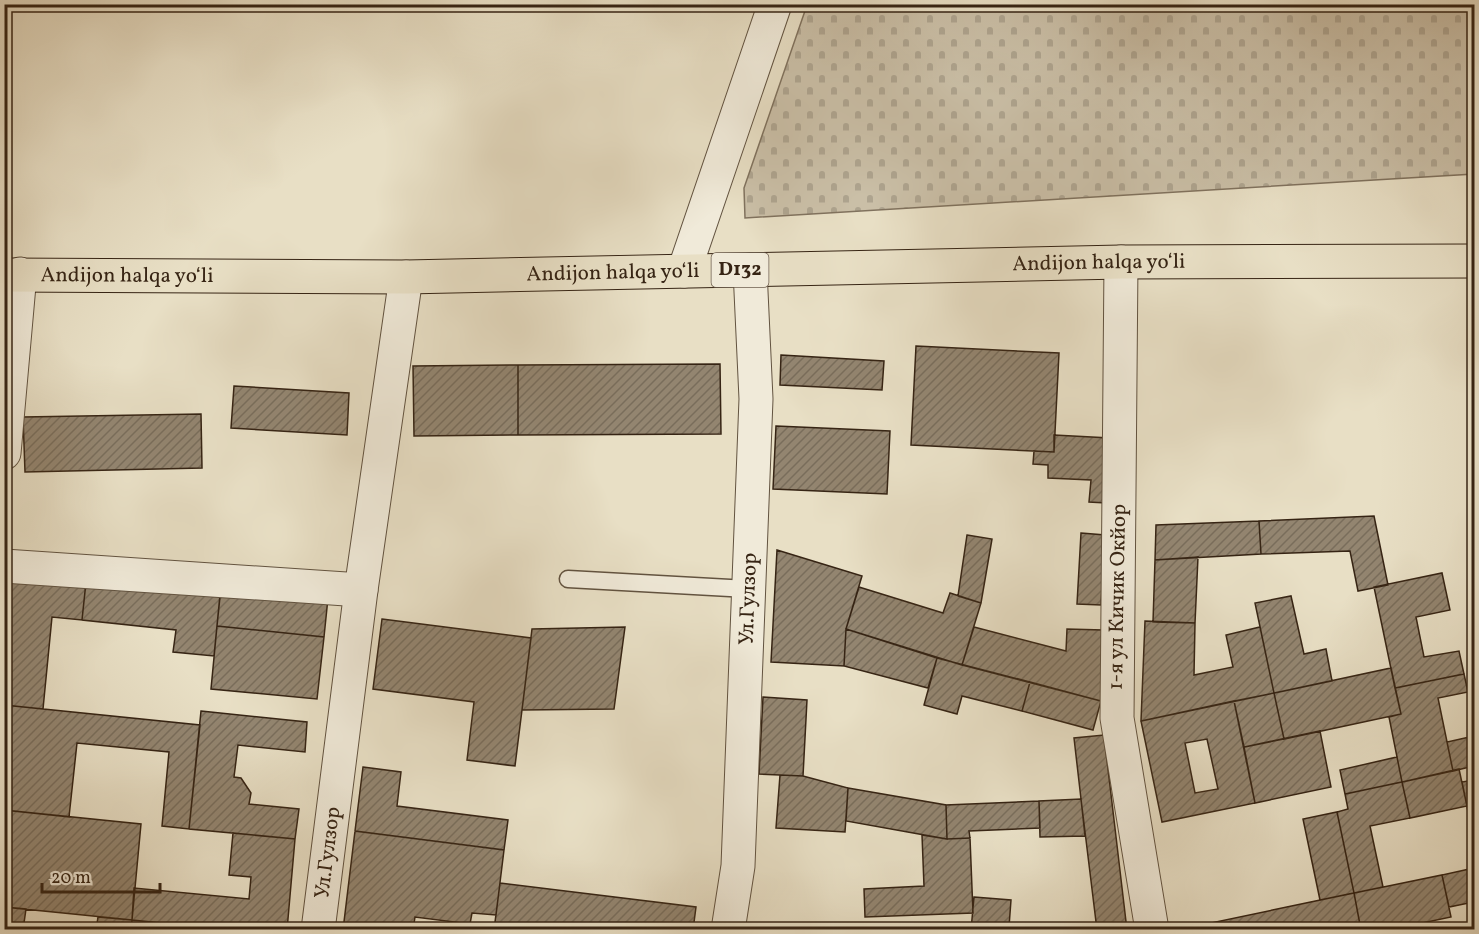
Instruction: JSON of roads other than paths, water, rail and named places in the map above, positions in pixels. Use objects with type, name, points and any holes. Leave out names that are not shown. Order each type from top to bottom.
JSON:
[{"type":"highway","name":"Andijon halqa yo‘li","points":[[12,274],[406,277],[1122,262],[1474,261]]},
{"type":"street","points":[[684,271],[775,4]]},
{"type":"street","name":"1-я ул Кичик Окйор","points":[[1122,262],[1117,718],[1152,930]]},
{"type":"street","name":"Ул.Гулзор","points":[[728,930],[738,866],[756,399],[750,270]]},
{"type":"street","points":[[4,453],[12,274]]},
{"type":"street","name":"Ул.Гулзор","points":[[318,930],[361,590],[406,277]]},
{"type":"street","points":[[4,566],[361,590]]},
{"type":"lane","points":[[568,579],[748,589]]}]
